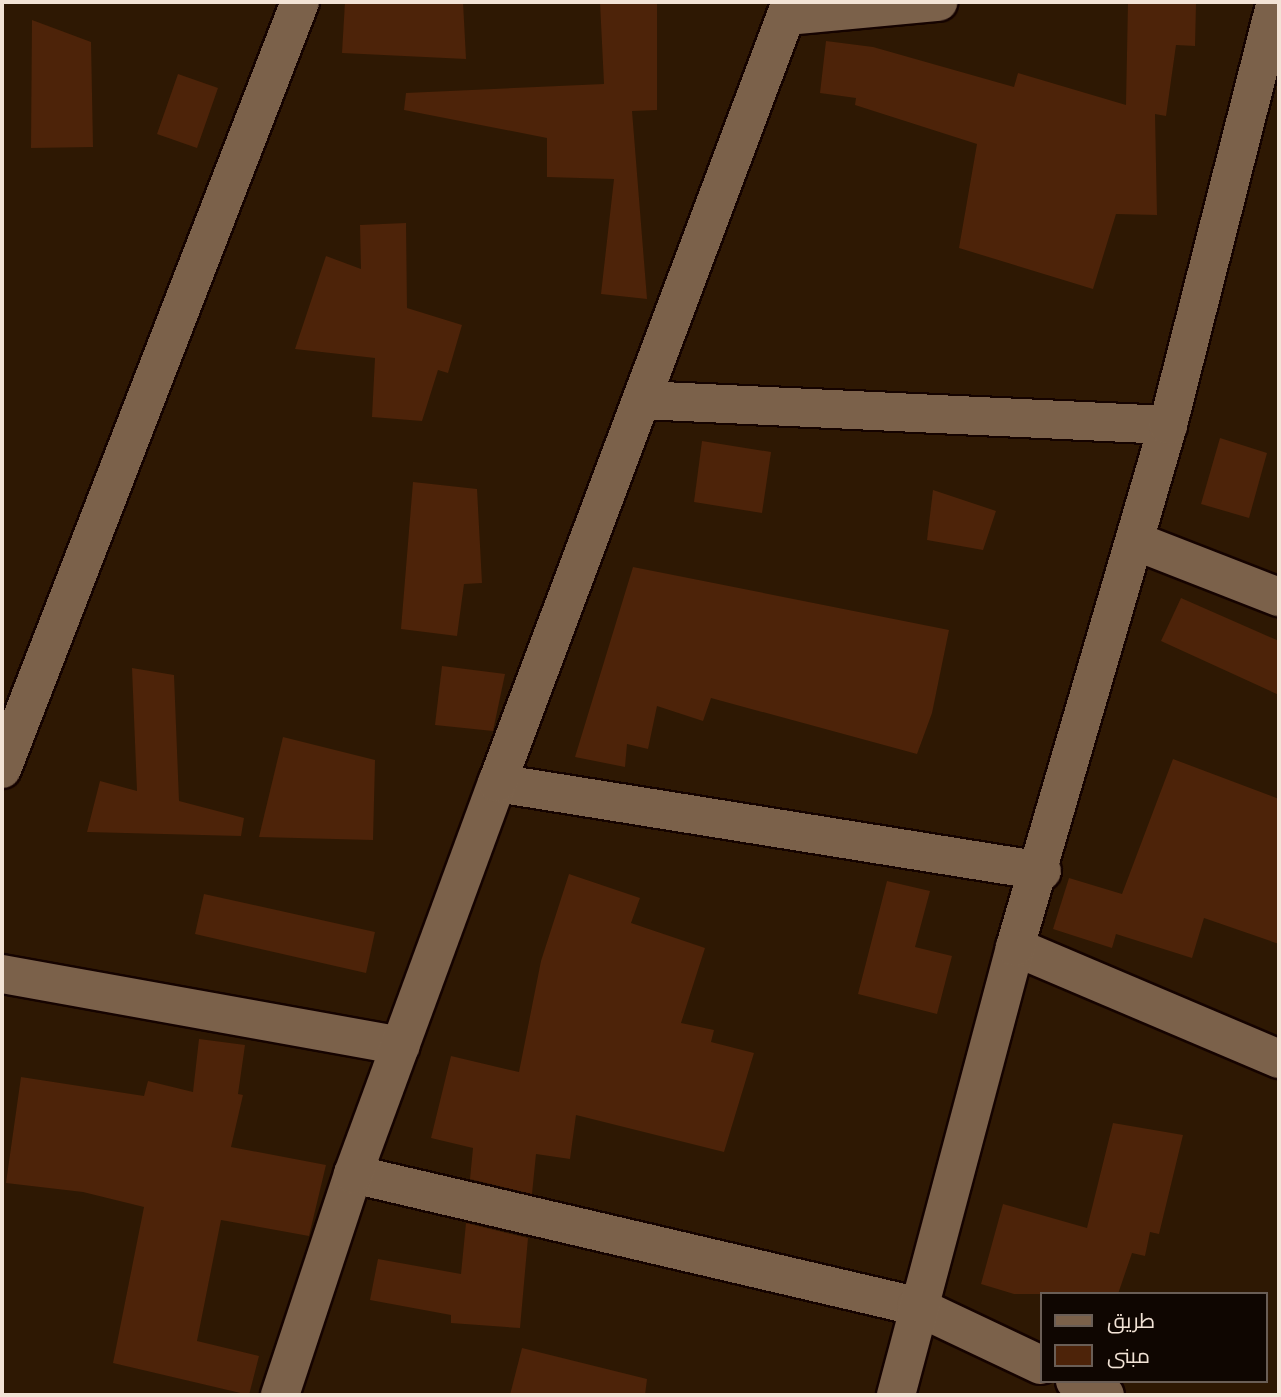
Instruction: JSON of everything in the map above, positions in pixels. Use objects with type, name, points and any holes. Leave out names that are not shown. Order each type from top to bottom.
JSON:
[{"type":"street","points":[[2,769],[300,2]]},
{"type":"street","points":[[280,1395],[353,1174],[497,783],[789,9],[938,2]]},
{"type":"street","points":[[896,1395],[916,1306],[1016,947],[1042,870],[1167,425],[1276,2]]},
{"type":"street","points":[[642,400],[1167,425]]},
{"type":"street","points":[[1135,541],[1279,597]]},
{"type":"street","points":[[497,783],[1042,870]]},
{"type":"street","points":[[1016,947],[1279,1059]]},
{"type":"street","points":[[2,974],[401,1046]]},
{"type":"street","points":[[353,1174],[916,1306],[1040,1365]]},
{"type":"street","points":[[1079,1383],[1105,1395]]},
{"type":"building","points":[[345,2],[463,2],[466,59],[342,53]]},
{"type":"building","points":[[600,2],[657,2],[657,110],[632,111],[647,299],[601,294],[614,179],[547,177],[547,138],[404,110],[406,93],[604,84]]},
{"type":"building","points":[[1128,2],[1196,4],[1195,46],[1176,45],[1166,116],[1155,114],[1157,215],[1116,214],[1093,289],[959,248],[977,144],[855,105],[856,98],[820,93],[826,41],[873,47],[1014,87],[1018,73],[1126,105]]},
{"type":"building","points":[[32,20],[91,42],[93,147],[31,148]]},
{"type":"building","points":[[178,74],[218,88],[197,148],[157,134]]},
{"type":"building","points":[[406,223],[407,308],[462,325],[448,373],[438,370],[422,421],[372,417],[375,358],[295,349],[326,256],[361,269],[360,225]]},
{"type":"building","points":[[1220,438],[1267,453],[1249,518],[1201,504]]},
{"type":"building","points":[[702,441],[771,452],[762,513],[694,502]]},
{"type":"building","points":[[413,482],[477,489],[482,583],[464,584],[457,636],[401,629]]},
{"type":"building","points":[[933,490],[996,511],[983,550],[927,540]]},
{"type":"building","points":[[633,567],[949,630],[932,713],[917,754],[711,698],[703,721],[657,706],[648,749],[627,744],[625,767],[575,757]]},
{"type":"building","points":[[1181,598],[1279,641],[1279,695],[1161,641]]},
{"type":"building","points":[[442,666],[505,674],[493,731],[435,725]]},
{"type":"building","points":[[132,668],[174,675],[179,801],[244,818],[241,836],[87,832],[100,781],[137,791]]},
{"type":"building","points":[[283,737],[375,760],[373,840],[259,837]]},
{"type":"building","points":[[1173,759],[1279,799],[1279,944],[1204,918],[1192,958],[1116,934],[1112,948],[1053,929],[1069,878],[1122,894]]},
{"type":"building","points":[[569,874],[640,898],[631,923],[705,948],[681,1023],[714,1030],[711,1042],[754,1053],[724,1152],[576,1115],[570,1159],[536,1154],[532,1194],[470,1179],[473,1148],[431,1138],[451,1056],[519,1072],[541,961]]},
{"type":"building","points":[[887,881],[930,891],[915,947],[952,956],[937,1014],[858,994]]},
{"type":"building","points":[[204,894],[375,932],[366,973],[195,934]]},
{"type":"building","points":[[199,1039],[245,1045],[238,1094],[243,1095],[231,1147],[326,1165],[309,1236],[221,1220],[197,1341],[259,1356],[249,1395],[113,1363],[144,1207],[83,1192],[6,1183],[21,1077],[144,1096],[148,1081],[193,1092]]},
{"type":"building","points":[[1113,1123],[1183,1135],[1159,1234],[1150,1232],[1145,1256],[1132,1253],[1119,1292],[1014,1294],[981,1284],[1003,1204],[1087,1228]]},
{"type":"building","points":[[466,1223],[528,1238],[520,1328],[451,1323],[451,1315],[370,1300],[378,1259],[461,1274]]},
{"type":"building","points":[[522,1348],[647,1379],[645,1395],[510,1395]]}]
